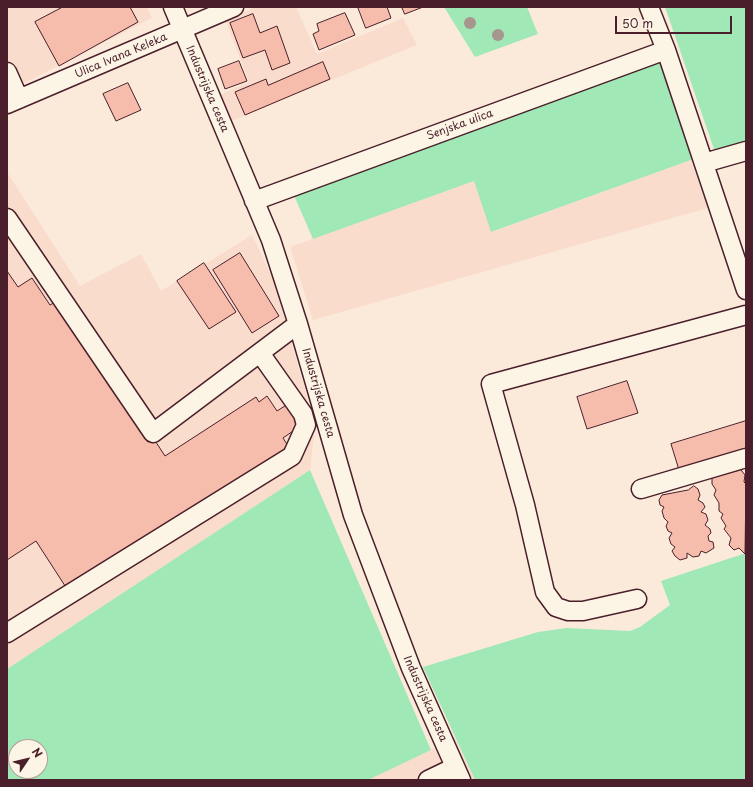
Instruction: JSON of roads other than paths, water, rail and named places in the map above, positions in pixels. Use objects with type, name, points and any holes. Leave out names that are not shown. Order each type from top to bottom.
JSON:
[{"type":"street","name":"Industrijska cesta","points":[[173,7],[271,240],[298,324],[352,515],[411,668],[458,773]]},
{"type":"street","name":"Ulica Ivana Keleka","points":[[13,102],[234,7]]},
{"type":"street","points":[[649,7],[666,50],[746,290]]},
{"type":"street","name":"Senjska ulica","points":[[254,201],[666,50]]},
{"type":"street","points":[[7,72],[13,102]]},
{"type":"street","points":[[704,163],[746,151]]},
{"type":"street","points":[[7,218],[153,433],[298,324]]},
{"type":"street","points":[[637,599],[583,611],[568,611],[556,607],[546,592],[525,505],[491,384],[746,315]]},
{"type":"street","points":[[7,633],[292,456],[306,425],[303,414],[260,353]]},
{"type":"street","points":[[641,489],[746,458]]},
{"type":"street","points":[[428,780],[458,773]]}]
